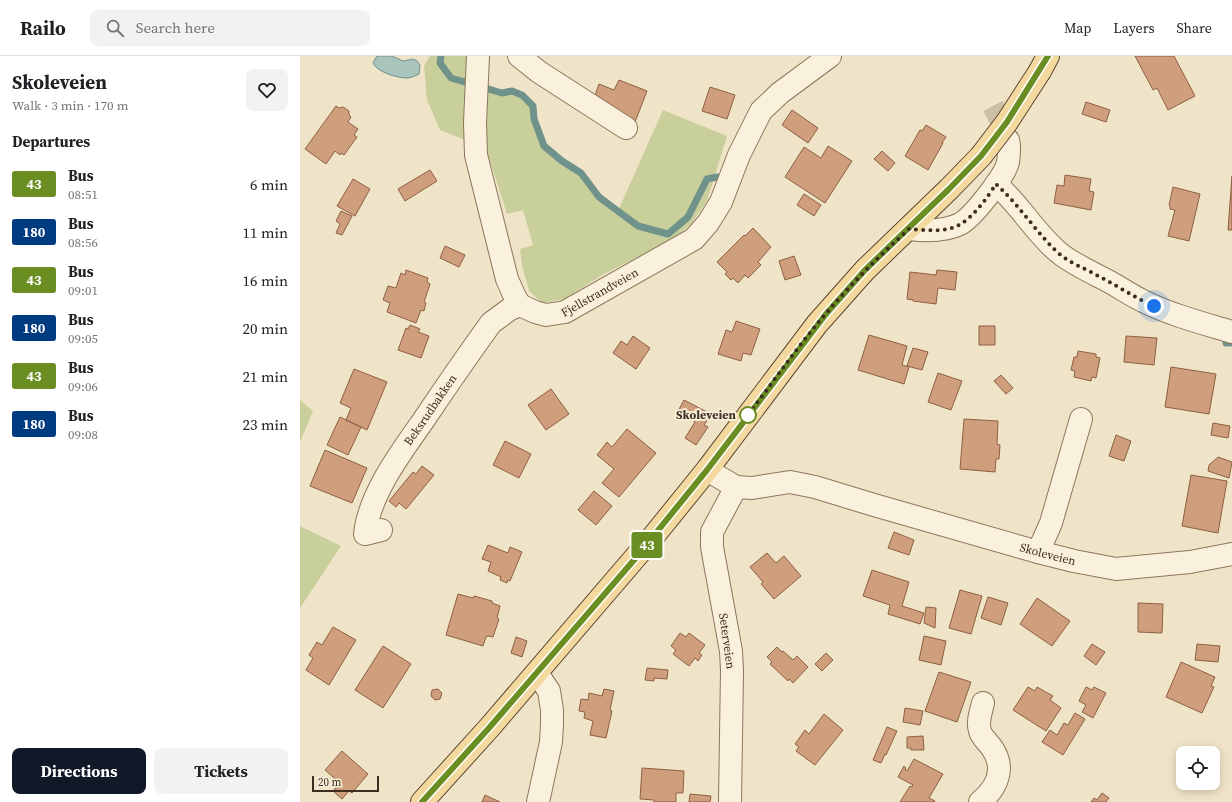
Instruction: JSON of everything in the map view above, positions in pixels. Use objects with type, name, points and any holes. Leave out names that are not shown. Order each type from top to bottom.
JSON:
[{"type":"main road","points":[[422,802],[625,570],[707,470],[817,324],[865,270],[909,229],[981,156],[1007,122],[1044,63]]},
{"type":"street","points":[[519,56],[539,72],[626,128]]},
{"type":"street","name":"Fjellstrandveien","points":[[520,305],[546,315],[564,312],[694,239],[708,223],[721,202],[740,155],[761,111],[780,93],[830,56]]},
{"type":"street","points":[[478,74],[475,123],[476,154],[507,279],[520,305]]},
{"type":"street","points":[[909,229],[926,231],[945,229],[960,224],[976,210],[996,184],[1008,163],[1008,140]]},
{"type":"street","points":[[996,184],[1019,207],[1057,252],[1074,264],[1099,276],[1144,302],[1176,315],[1232,332]]},
{"type":"street","name":"Beksrudbakken","points":[[373,532],[366,521],[378,492],[402,452],[491,322],[510,309],[520,305]]},
{"type":"street","points":[[1038,552],[1051,523],[1080,419]]},
{"type":"street","name":"Skoleveien","points":[[707,470],[736,487],[752,488],[790,482],[815,487],[874,506],[1038,552],[1116,569],[1190,562],[1232,554]]},
{"type":"street","name":"Seterveien","points":[[731,793],[731,651],[712,548],[712,532],[736,487]]},
{"type":"street","points":[[536,673],[549,691],[552,710],[551,742],[538,802]]},
{"type":"street","points":[[980,802],[996,784],[1000,770],[996,755],[980,730],[980,716],[983,703]]},
{"type":"green space","points":[[430,56],[471,56],[493,90],[502,93],[512,91],[522,95],[533,106],[534,119],[544,146],[562,161],[581,173],[599,197],[618,211],[663,110],[727,136],[707,201],[691,224],[670,241],[604,274],[564,299],[542,303],[529,291],[522,265],[520,249],[533,245],[523,210],[507,214],[486,148],[440,130],[427,100],[424,66]]},
{"type":"green space","points":[[300,400],[313,411],[300,442]]},
{"type":"green space","points":[[300,526],[341,546],[300,608]]},
{"type":"water","points":[[377,56],[392,56],[403,61],[413,59],[420,65],[419,74],[407,78],[398,77],[383,72],[373,63]]},
{"type":"building","points":[[1135,56],[1174,56],[1195,96],[1168,110],[1157,88],[1153,90]]},
{"type":"building","points":[[619,80],[647,91],[635,122],[592,104],[599,84],[614,90]]},
{"type":"building","points":[[710,87],[735,95],[727,119],[702,111]]},
{"type":"building","points":[[1086,102],[1110,110],[1106,122],[1082,114]]},
{"type":"building","points":[[336,106],[339,108],[343,107],[349,111],[349,115],[351,117],[348,122],[358,129],[354,135],[357,137],[344,155],[341,153],[340,155],[335,151],[326,164],[305,149]]},
{"type":"building","points":[[792,110],[818,128],[808,143],[782,125]]},
{"type":"building","points":[[926,125],[946,137],[928,170],[905,156],[920,130],[922,131]]},
{"type":"building","points":[[828,146],[852,161],[825,203],[785,177],[804,147],[821,158]]},
{"type":"building","points":[[882,151],[895,163],[888,171],[874,159]]},
{"type":"building","points":[[430,170],[437,181],[405,201],[398,189]]},
{"type":"building","points":[[1065,175],[1091,179],[1089,191],[1094,192],[1091,210],[1054,203],[1057,185],[1064,186]]},
{"type":"building","points":[[1232,176],[1232,230],[1228,230]]},
{"type":"building","points":[[353,179],[370,189],[355,216],[337,206]]},
{"type":"building","points":[[1173,187],[1200,194],[1189,241],[1168,236],[1175,210],[1170,209],[1169,205]]},
{"type":"building","points":[[804,194],[821,205],[814,216],[797,205]]},
{"type":"building","points":[[341,211],[352,216],[342,235],[336,233],[340,224],[336,221]]},
{"type":"building","points":[[753,228],[771,247],[758,262],[761,265],[748,278],[745,275],[738,283],[733,278],[731,280],[725,274],[727,272],[717,262]]},
{"type":"building","points":[[445,246],[465,255],[459,267],[440,258]]},
{"type":"building","points":[[794,256],[801,275],[785,280],[779,261]]},
{"type":"building","points":[[406,270],[428,278],[427,282],[430,284],[424,302],[426,303],[424,311],[421,310],[416,323],[387,312],[390,303],[383,300],[388,286],[396,288],[401,273],[405,275]]},
{"type":"building","points":[[937,270],[957,272],[955,290],[938,288],[936,304],[907,299],[910,272],[936,275]]},
{"type":"building","points":[[736,321],[760,329],[751,355],[743,353],[741,361],[718,354],[726,330],[732,332]]},
{"type":"building","points":[[410,325],[420,329],[418,332],[429,336],[421,358],[398,350],[406,328],[408,329]]},
{"type":"building","points":[[979,326],[995,326],[995,345],[979,345]]},
{"type":"building","points":[[869,335],[907,346],[902,365],[909,367],[904,384],[858,370]]},
{"type":"building","points":[[633,336],[650,348],[636,369],[613,353],[621,341],[627,345]]},
{"type":"building","points":[[1126,336],[1157,338],[1154,365],[1124,362]]},
{"type":"building","points":[[913,348],[928,352],[922,370],[907,366]]},
{"type":"building","points":[[1078,351],[1096,354],[1096,357],[1100,358],[1096,378],[1092,377],[1091,381],[1074,377],[1075,371],[1071,370],[1074,357],[1077,357]]},
{"type":"building","points":[[1171,367],[1216,374],[1209,414],[1165,407]]},
{"type":"building","points":[[354,369],[387,382],[367,430],[346,420],[351,408],[340,403]]},
{"type":"building","points":[[938,373],[962,381],[951,410],[928,402]]},
{"type":"building","points":[[1001,375],[1013,388],[1006,394],[994,381]]},
{"type":"building","points":[[551,389],[569,414],[546,430],[528,405]]},
{"type":"building","points":[[684,400],[711,414],[704,425],[708,427],[696,445],[685,438],[695,422],[678,411]]},
{"type":"building","points":[[340,417],[361,427],[348,455],[327,445]]},
{"type":"building","points":[[964,419],[998,421],[997,444],[1000,445],[999,459],[996,459],[995,472],[960,469]]},
{"type":"building","points":[[1213,423],[1230,426],[1228,438],[1211,435]]},
{"type":"building","points":[[627,429],[656,453],[619,497],[602,483],[614,469],[597,455],[607,442],[612,447]]},
{"type":"building","points":[[1116,435],[1131,441],[1124,461],[1109,456]]},
{"type":"building","points":[[505,441],[531,454],[519,478],[493,465]]},
{"type":"building","points":[[325,450],[367,468],[352,503],[310,486]]},
{"type":"building","points":[[1218,457],[1232,462],[1229,478],[1208,471],[1209,465]]},
{"type":"building","points":[[422,466],[434,475],[406,509],[399,503],[396,507],[389,501],[413,472],[416,474]]},
{"type":"building","points":[[1191,475],[1227,481],[1218,533],[1182,526]]},
{"type":"building","points":[[594,491],[612,506],[596,525],[578,510]]},
{"type":"building","points":[[894,532],[914,540],[909,555],[888,548]]},
{"type":"building","points":[[488,545],[508,553],[510,547],[522,552],[510,581],[508,580],[507,583],[500,580],[501,577],[488,571],[491,562],[482,559]]},
{"type":"building","points":[[767,553],[776,563],[784,556],[801,576],[774,599],[761,584],[763,582],[750,567]]},
{"type":"building","points":[[872,570],[909,582],[902,606],[924,613],[920,624],[888,614],[890,605],[863,596]]},
{"type":"building","points":[[960,590],[982,596],[971,634],[949,628]]},
{"type":"building","points":[[458,594],[473,598],[474,596],[492,601],[492,603],[500,606],[497,618],[499,619],[493,637],[486,637],[483,646],[446,635]]},
{"type":"building","points":[[988,597],[1008,603],[1001,625],[981,618]]},
{"type":"building","points":[[1037,598],[1070,621],[1052,646],[1020,624]]},
{"type":"building","points":[[1138,603],[1163,604],[1162,633],[1138,632]]},
{"type":"building","points":[[926,607],[936,608],[935,628],[924,623]]},
{"type":"building","points":[[333,627],[356,640],[329,685],[306,670],[313,658],[309,655],[317,642],[322,645]]},
{"type":"building","points":[[680,633],[686,637],[689,633],[705,645],[699,653],[702,655],[698,661],[695,658],[689,666],[673,654],[676,650],[671,646]]},
{"type":"building","points":[[924,636],[946,641],[941,665],[919,660]]},
{"type":"building","points":[[516,637],[527,641],[522,657],[511,653]]},
{"type":"building","points":[[1092,644],[1105,652],[1096,665],[1084,656]]},
{"type":"building","points":[[1197,644],[1220,646],[1218,662],[1195,660]]},
{"type":"building","points":[[383,646],[411,664],[383,708],[355,690]]},
{"type":"building","points":[[777,647],[793,660],[797,656],[808,667],[793,683],[789,679],[788,681],[770,664],[772,662],[767,657]]},
{"type":"building","points":[[826,653],[833,660],[822,671],[815,664]]},
{"type":"building","points":[[1181,662],[1215,677],[1211,686],[1214,687],[1202,713],[1166,697]]},
{"type":"building","points":[[647,668],[668,670],[667,679],[654,678],[654,681],[645,680]]},
{"type":"building","points":[[939,672],[971,682],[957,722],[925,711]]},
{"type":"building","points":[[1028,687],[1035,691],[1037,687],[1053,696],[1050,700],[1061,708],[1046,731],[1013,710]]},
{"type":"building","points":[[1086,687],[1092,690],[1094,687],[1106,693],[1093,718],[1082,712],[1086,705],[1079,701]]},
{"type":"building","points":[[438,689],[442,693],[440,699],[435,700],[431,696],[432,690]]},
{"type":"building","points":[[604,689],[614,691],[610,710],[612,711],[606,738],[590,735],[593,721],[584,718],[585,712],[579,711],[581,699],[588,700],[589,693],[602,696]]},
{"type":"building","points":[[905,708],[923,711],[920,725],[903,722]]},
{"type":"building","points":[[1075,713],[1085,719],[1063,755],[1042,742],[1050,730],[1057,735],[1064,723],[1068,725]]},
{"type":"building","points":[[824,714],[843,730],[815,765],[796,751],[799,747],[795,744],[805,730],[809,734]]},
{"type":"building","points":[[887,727],[897,731],[881,763],[873,760]]},
{"type":"building","points":[[923,736],[924,750],[911,750],[911,748],[907,748],[907,737]]},
{"type":"building","points":[[342,751],[368,774],[352,793],[349,791],[342,799],[333,791],[340,783],[325,770]]},
{"type":"building","points":[[914,759],[943,774],[929,798],[935,801],[934,802],[900,802],[910,786],[912,787],[913,785],[898,777],[904,766],[906,768],[905,770],[907,771]]},
{"type":"building","points":[[642,768],[684,771],[683,793],[676,793],[676,802],[654,802],[654,800],[640,799]]},
{"type":"building","points":[[1102,793],[1109,798],[1106,802],[1091,802],[1094,798],[1097,800]]},
{"type":"building","points":[[690,794],[711,796],[710,802],[689,802]]},
{"type":"building","points":[[485,795],[500,802],[482,802]]},
{"type":"waterway","points":[[441,56],[440,63],[451,78],[502,93],[512,91],[522,95],[533,106],[534,119],[544,146],[562,161],[581,173],[599,197],[638,226],[668,234],[688,217],[707,179],[717,177]]},
{"type":"waterway","points":[[1226,343],[1232,343]]},
{"type":"tunnel","points":[[993,106],[1002,123],[1008,140]]},
{"type":"bus line","name":"43","points":[[422,802],[489,728],[634,560],[707,470],[817,324],[865,270],[909,229],[981,156],[1007,122],[1048,56]]},
{"type":"place","name":"Skoleveien","points":[[748,415]]},
{"type":"route","points":[[748,415],[744,420],[817,324],[865,270],[899,237],[909,229],[926,231],[945,229],[960,224],[976,210],[996,184],[1019,207],[1057,252],[1074,264],[1154,306]]}]
